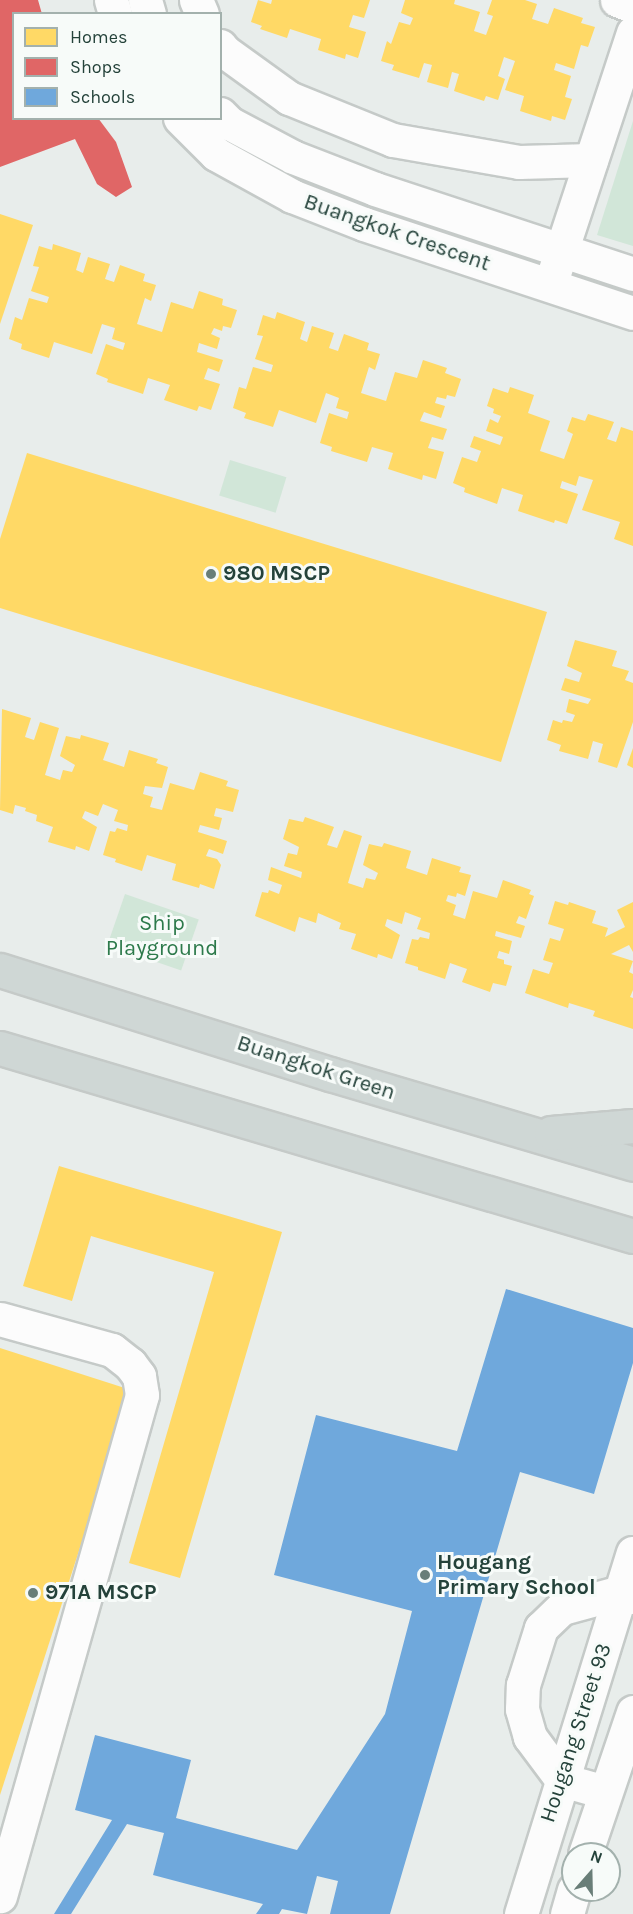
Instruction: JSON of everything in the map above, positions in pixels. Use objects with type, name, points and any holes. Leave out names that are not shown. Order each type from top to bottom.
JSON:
[{"type":"main road","name":"Buangkok Green","points":[[0,970],[330,1074],[633,1164]]},
{"type":"main road","points":[[0,1048],[632,1237]]},
{"type":"main road","points":[[535,1134],[633,1126]]},
{"type":"street","points":[[617,0],[633,6]]},
{"type":"street","points":[[549,286],[633,33]]},
{"type":"street","points":[[222,48],[289,98],[393,140],[519,162],[591,159]]},
{"type":"street","name":"Buangkok Crescent","points":[[222,116],[229,123],[292,157],[375,189],[633,274]]},
{"type":"street","name":"Buangkok Crescent","points":[[182,120],[216,153],[292,196],[364,224],[633,313]]},
{"type":"street","points":[[0,1319],[112,1350],[130,1364],[139,1376],[142,1395],[0,1896]]},
{"type":"street","name":"Hougang Street 93","points":[[521,1914],[561,1779],[627,1594],[633,1553]]},
{"type":"street","points":[[605,1792],[561,1779],[530,1737],[522,1709],[523,1684],[540,1628],[562,1608],[627,1594]]},
{"type":"street","name":"Hougang Street 93","points":[[589,1842],[633,1712]]},
{"type":"green space","points":[[633,121],[633,246],[597,235]]},
{"type":"green space","points":[[230,460],[286,477],[276,513],[219,495]]},
{"type":"green space","name":"Ship Playground","points":[[125,894],[199,919],[181,970],[107,945]]},
{"type":"building: Homes","points":[[258,0],[271,4],[272,0],[370,0],[364,18],[353,15],[349,27],[366,32],[358,58],[346,54],[345,59],[318,50],[321,39],[290,29],[287,38],[260,29],[262,26],[251,22]]},
{"type":"building: Homes","points":[[405,0],[455,0],[454,4],[480,12],[474,31],[486,35],[493,16],[487,14],[492,0],[525,0],[537,4],[532,19],[548,24],[554,8],[583,18],[581,23],[595,27],[588,47],[581,45],[574,69],[556,63],[554,70],[571,76],[565,97],[572,99],[565,120],[552,116],[551,121],[520,111],[524,96],[505,90],[515,61],[504,57],[498,76],[505,79],[498,100],[486,96],[484,101],[454,91],[459,74],[452,72],[448,88],[427,82],[432,65],[424,63],[419,78],[392,70],[394,65],[381,61],[387,41],[391,44],[399,22],[410,25],[413,18],[401,13]]},
{"type":"building: Homes","points":[[0,214],[33,225],[0,324]]},
{"type":"building: Homes","points":[[53,244],[81,253],[76,270],[83,273],[88,257],[110,264],[105,279],[114,282],[120,265],[145,274],[143,281],[156,285],[151,301],[145,298],[137,324],[162,332],[171,302],[193,309],[199,291],[223,299],[222,305],[237,310],[231,328],[223,326],[222,331],[214,328],[211,334],[220,338],[217,349],[199,343],[197,352],[223,360],[219,372],[208,368],[204,379],[220,384],[211,410],[199,406],[197,411],[164,400],[170,385],[148,378],[143,394],[107,382],[108,379],[96,374],[106,344],[123,350],[125,343],[112,339],[115,328],[102,324],[92,354],[54,342],[49,358],[21,349],[22,344],[9,339],[15,317],[22,320],[29,298],[47,303],[49,297],[31,291],[39,267],[33,266],[39,246],[52,250]]},
{"type":"building: Homes","points":[[277,312],[305,322],[300,339],[307,342],[312,326],[334,333],[329,348],[338,351],[344,334],[369,343],[367,350],[380,354],[375,370],[369,367],[361,393],[386,401],[395,372],[417,378],[423,360],[447,368],[445,373],[461,379],[455,397],[447,395],[446,399],[437,397],[435,403],[445,406],[441,418],[424,412],[420,421],[447,429],[443,440],[432,437],[428,448],[444,452],[436,479],[423,475],[422,480],[388,469],[393,453],[372,447],[367,462],[331,451],[332,447],[320,443],[329,413],[347,419],[349,412],[336,408],[339,398],[326,393],[316,423],[279,410],[273,427],[244,418],[246,413],[233,408],[239,387],[246,389],[253,367],[271,372],[273,365],[255,359],[263,336],[257,335],[263,315],[275,319]]},
{"type":"building: Homes","points":[[510,387],[534,395],[528,413],[550,421],[540,451],[564,459],[573,434],[567,431],[572,417],[585,421],[588,414],[614,422],[607,439],[616,442],[621,427],[633,431],[633,546],[614,539],[620,522],[582,510],[593,480],[579,476],[576,486],[562,481],[560,488],[578,494],[567,524],[555,520],[554,523],[518,511],[523,495],[502,488],[497,504],[464,492],[465,488],[453,483],[462,457],[477,462],[481,451],[470,447],[474,436],[500,445],[503,437],[486,431],[490,419],[498,423],[501,416],[493,413],[494,409],[487,406],[493,388],[508,393]]},
{"type":"building: Homes","name":"980 MSCP","points":[[27,453],[547,612],[501,762],[0,608],[0,539]]},
{"type":"building: Homes","points":[[575,640],[617,651],[612,666],[629,671],[625,680],[633,683],[633,722],[617,768],[598,762],[603,744],[593,741],[588,759],[559,751],[561,745],[547,740],[553,720],[562,723],[563,720],[572,722],[575,715],[566,712],[569,699],[588,704],[591,699],[561,690],[565,678],[579,682],[582,673],[567,666]]},
{"type":"building: Homes","points":[[2,709],[31,718],[25,737],[34,740],[40,722],[59,728],[45,775],[60,780],[63,770],[72,772],[75,765],[60,756],[66,736],[80,739],[81,735],[109,743],[103,760],[124,767],[129,750],[158,759],[156,763],[168,767],[162,788],[145,786],[143,794],[153,797],[150,807],[162,810],[170,783],[194,790],[200,772],[228,781],[226,786],[239,790],[233,812],[216,808],[214,816],[222,818],[219,830],[200,825],[198,832],[227,841],[223,854],[209,849],[206,856],[217,859],[221,865],[214,889],[200,884],[199,888],[172,880],[176,864],[147,855],[142,871],[115,862],[116,859],[103,855],[110,831],[115,832],[117,828],[127,831],[128,825],[114,821],[118,810],[103,804],[98,816],[85,811],[82,818],[97,827],[89,851],[76,846],[75,850],[48,842],[53,827],[36,821],[37,815],[25,811],[26,808],[15,805],[13,814],[0,810]]},
{"type":"building: Homes","points":[[633,748],[633,768],[627,765]]},
{"type":"building: Homes","points":[[305,817],[334,827],[327,845],[337,848],[344,830],[362,836],[348,883],[363,888],[366,878],[375,880],[378,873],[363,865],[369,844],[382,847],[384,843],[411,851],[406,868],[427,875],[432,858],[461,867],[459,872],[471,875],[465,896],[457,893],[456,897],[448,895],[446,901],[456,905],[453,915],[465,919],[473,891],[497,898],[503,880],[531,890],[529,894],[534,896],[526,919],[519,916],[516,923],[525,926],[521,938],[496,931],[495,936],[512,941],[509,954],[499,951],[497,958],[504,960],[504,964],[512,966],[506,986],[493,983],[490,992],[462,982],[467,969],[450,963],[445,979],[405,963],[412,939],[418,940],[420,937],[429,939],[430,933],[417,929],[421,918],[405,912],[402,924],[387,919],[385,926],[400,935],[392,959],[378,954],[377,958],[351,949],[356,934],[339,929],[341,923],[318,913],[316,923],[299,917],[295,932],[255,916],[262,892],[268,893],[269,890],[279,894],[282,885],[268,880],[271,867],[301,878],[302,872],[284,866],[288,853],[297,855],[299,847],[283,839],[289,819],[303,822]]},
{"type":"building: Homes","points":[[555,901],[568,905],[569,902],[596,911],[592,923],[608,928],[605,937],[625,927],[617,910],[633,902],[633,952],[629,945],[611,954],[633,961],[629,972],[633,974],[633,990],[630,997],[633,998],[633,1029],[593,1016],[595,1011],[569,1003],[568,1008],[525,993],[533,969],[549,974],[553,963],[543,960],[550,938],[560,941],[564,929],[548,924]]},
{"type":"building: Homes","points":[[59,1166],[282,1232],[180,1578],[129,1563],[214,1272],[91,1236],[72,1301],[23,1286]]},
{"type":"building: Homes","name":"971A MSCP","points":[[0,1348],[131,1390],[0,1795]]},
{"type":"building: Shops","points":[[0,0],[38,0],[41,12],[12,12],[12,120],[100,120],[116,142],[132,187],[116,197],[97,184],[75,139],[0,167]]},
{"type":"building: Schools","name":"Hougang Primary School","points":[[506,1289],[633,1328],[633,1363],[594,1494],[520,1472],[390,1914],[330,1914],[338,1881],[317,1876],[307,1914],[282,1909],[279,1914],[256,1914],[263,1904],[153,1875],[164,1833],[127,1824],[71,1914],[54,1914],[112,1820],[75,1810],[95,1735],[191,1760],[176,1818],[297,1850],[385,1714],[412,1611],[274,1575],[316,1415],[457,1451]]},
{"type":"place","name":"980 MSCP","points":[[211,574]]},
{"type":"place","name":"Hougang Primary School","points":[[425,1575]]},
{"type":"place","name":"971A MSCP","points":[[33,1593]]}]
